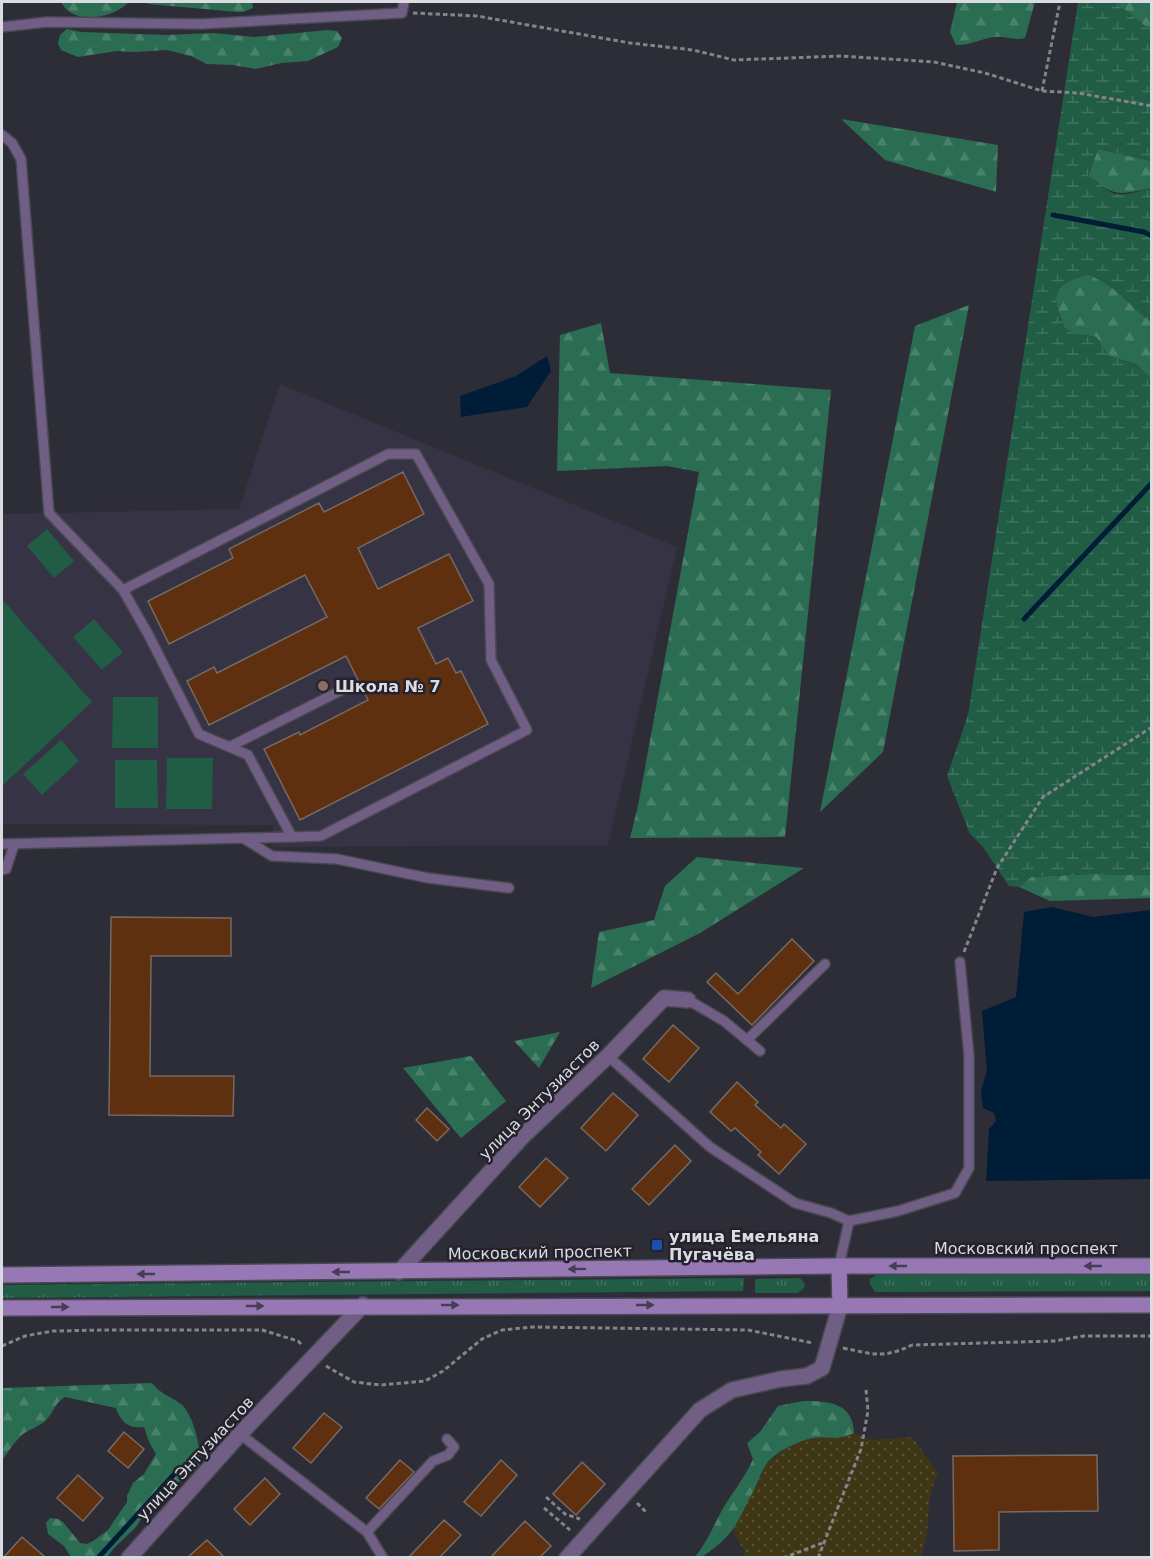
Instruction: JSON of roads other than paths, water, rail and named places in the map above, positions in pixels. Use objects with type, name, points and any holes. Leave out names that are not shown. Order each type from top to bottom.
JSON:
[{"type":"main road","name":"Московский проспект","points":[[2,1275],[839,1266],[1152,1266]]},
{"type":"main road","points":[[839,1266],[840,1306]]},
{"type":"main road","points":[[2,1308],[363,1305],[1152,1305]]},
{"type":"street","name":"улица Энтузиастов","points":[[399,1272],[523,1136],[608,1056],[664,998],[688,1000]]},
{"type":"street","name":"улица Энтузиастов","points":[[129,1557],[240,1434],[363,1305]]},
{"type":"street","points":[[567,1557],[700,1410],[732,1390],[781,1379],[807,1376],[822,1368],[840,1306]]},
{"type":"lane","points":[[2,27],[46,22],[201,24],[402,13],[404,2]]},
{"type":"lane","points":[[2,135],[12,143],[21,159],[49,513],[123,590],[199,734],[248,755],[292,837]]},
{"type":"lane","points":[[2,844],[321,836],[527,730],[491,660],[489,584],[416,454],[388,454],[123,590]]},
{"type":"lane","points":[[229,747],[350,686]]},
{"type":"lane","points":[[243,838],[272,856],[338,859],[428,878],[509,888]]},
{"type":"lane","points":[[2,870],[6,869],[14,845]]},
{"type":"lane","points":[[608,1056],[711,1148],[795,1203],[831,1213],[849,1221],[898,1210],[955,1193],[969,1168],[969,1056],[960,962]]},
{"type":"lane","points":[[747,1040],[825,963]]},
{"type":"lane","points":[[688,1000],[724,1021],[760,1051]]},
{"type":"lane","points":[[839,1266],[849,1221]]},
{"type":"lane","points":[[240,1434],[367,1532],[383,1557]]},
{"type":"lane","points":[[367,1532],[434,1461],[448,1455],[454,1447],[447,1438]]},
{"type":"water","points":[[547,356],[551,371],[527,407],[461,417],[460,396],[516,376]]},
{"type":"water","points":[[1052,907],[1093,917],[1151,910],[1151,1179],[986,1181],[989,1129],[996,1121],[994,1113],[983,1108],[981,1090],[987,1071],[982,1011],[1016,997],[1024,912]]},
{"type":"waterway","points":[[1053,215],[1144,232],[1152,236]]},
{"type":"waterway","points":[[1024,619],[1152,483]]},
{"type":"waterway","points":[[98,1558],[178,1470]]},
{"type":"place","name":"Школа № 7","points":[[323,686]]},
{"type":"place","name":"улица Емельяна Пугачёва","points":[[657,1245]]}]
